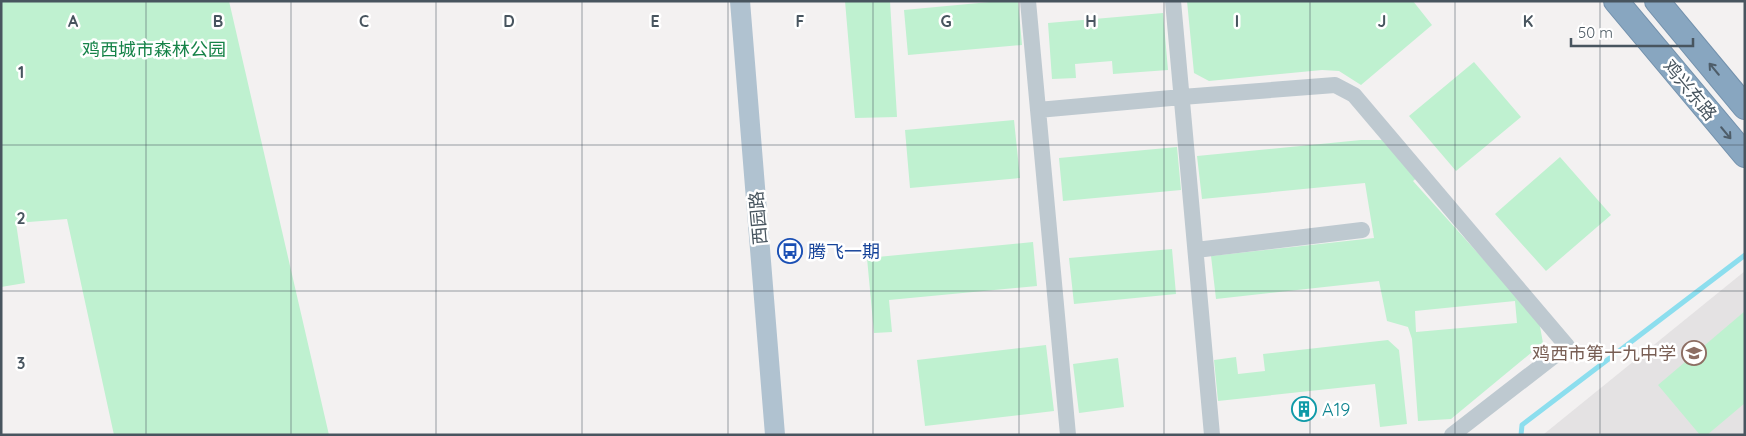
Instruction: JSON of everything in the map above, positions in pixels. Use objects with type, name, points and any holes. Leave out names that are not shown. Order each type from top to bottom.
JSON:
[{"type":"highway","name":"鸡兴东路","points":[[1616,1],[1745,155]]},
{"type":"highway","name":"鸡兴东路","points":[[1657,1],[1745,107]]},
{"type":"main road","name":"西园路","points":[[740,1],[776,435]]},
{"type":"street","points":[[1028,1],[1068,435]]},
{"type":"street","points":[[1173,1],[1212,435]]},
{"type":"street","points":[[1038,110],[1182,96],[1335,85],[1354,95],[1567,346],[1452,435]]},
{"type":"street","points":[[1196,250],[1362,230]]},
{"type":"shaded area","name":"鸡西市第十九中学","points":[[1745,271],[1745,435],[1544,435],[1544,434]]},
{"type":"green space","name":"鸡西城市森林公园","points":[[1,1],[229,1],[329,435],[114,435],[67,219],[16,223],[25,283],[1,287]]},
{"type":"green space","points":[[845,1],[890,1],[897,117],[855,118]]},
{"type":"green space","points":[[1018,1],[1022,45],[908,55],[904,10]]},
{"type":"green space","points":[[1187,1],[1413,1],[1432,25],[1361,85],[1339,71],[1322,70],[1209,81],[1194,73]]},
{"type":"green space","points":[[1163,13],[1168,70],[1113,74],[1112,61],[1075,64],[1076,78],[1052,79],[1048,23]]},
{"type":"green space","points":[[1474,62],[1521,117],[1456,171],[1409,116]]},
{"type":"green space","points":[[1014,120],[1020,178],[910,188],[905,130]]},
{"type":"green space","points":[[1361,140],[1385,140],[1418,177],[1413,181],[1539,321],[1543,343],[1451,419],[1418,421],[1412,339],[1408,327],[1387,321],[1379,281],[1216,299],[1211,256],[1374,238],[1365,183],[1202,199],[1197,156]],"holes":[[[1515,301],[1517,323],[1416,332],[1415,311]]]},
{"type":"green space","points":[[1177,147],[1181,190],[1063,201],[1059,158]]},
{"type":"green space","points":[[1560,157],[1611,215],[1546,271],[1495,214]]},
{"type":"green space","points":[[1033,242],[1037,286],[889,300],[892,332],[874,333],[867,258]]},
{"type":"green space","points":[[1172,249],[1176,294],[1074,304],[1069,258]]},
{"type":"green space","points":[[1745,311],[1745,403],[1707,435],[1700,435],[1658,385]]},
{"type":"green space","points":[[1388,340],[1399,350],[1407,424],[1380,427],[1375,384],[1218,401],[1214,360],[1236,357],[1238,374],[1265,371],[1263,354]]},
{"type":"green space","points":[[1046,345],[1054,411],[925,426],[917,360]]},
{"type":"green space","points":[[1118,358],[1124,407],[1079,413],[1073,364]]},
{"type":"waterway","points":[[1521,435],[1522,425],[1745,255]]},
{"type":"place","name":"腾飞一期","points":[[790,251]]},
{"type":"place","name":"鸡西市第十九中学","points":[[1694,353]]},
{"type":"place","name":"A19","points":[[1304,409]]}]
